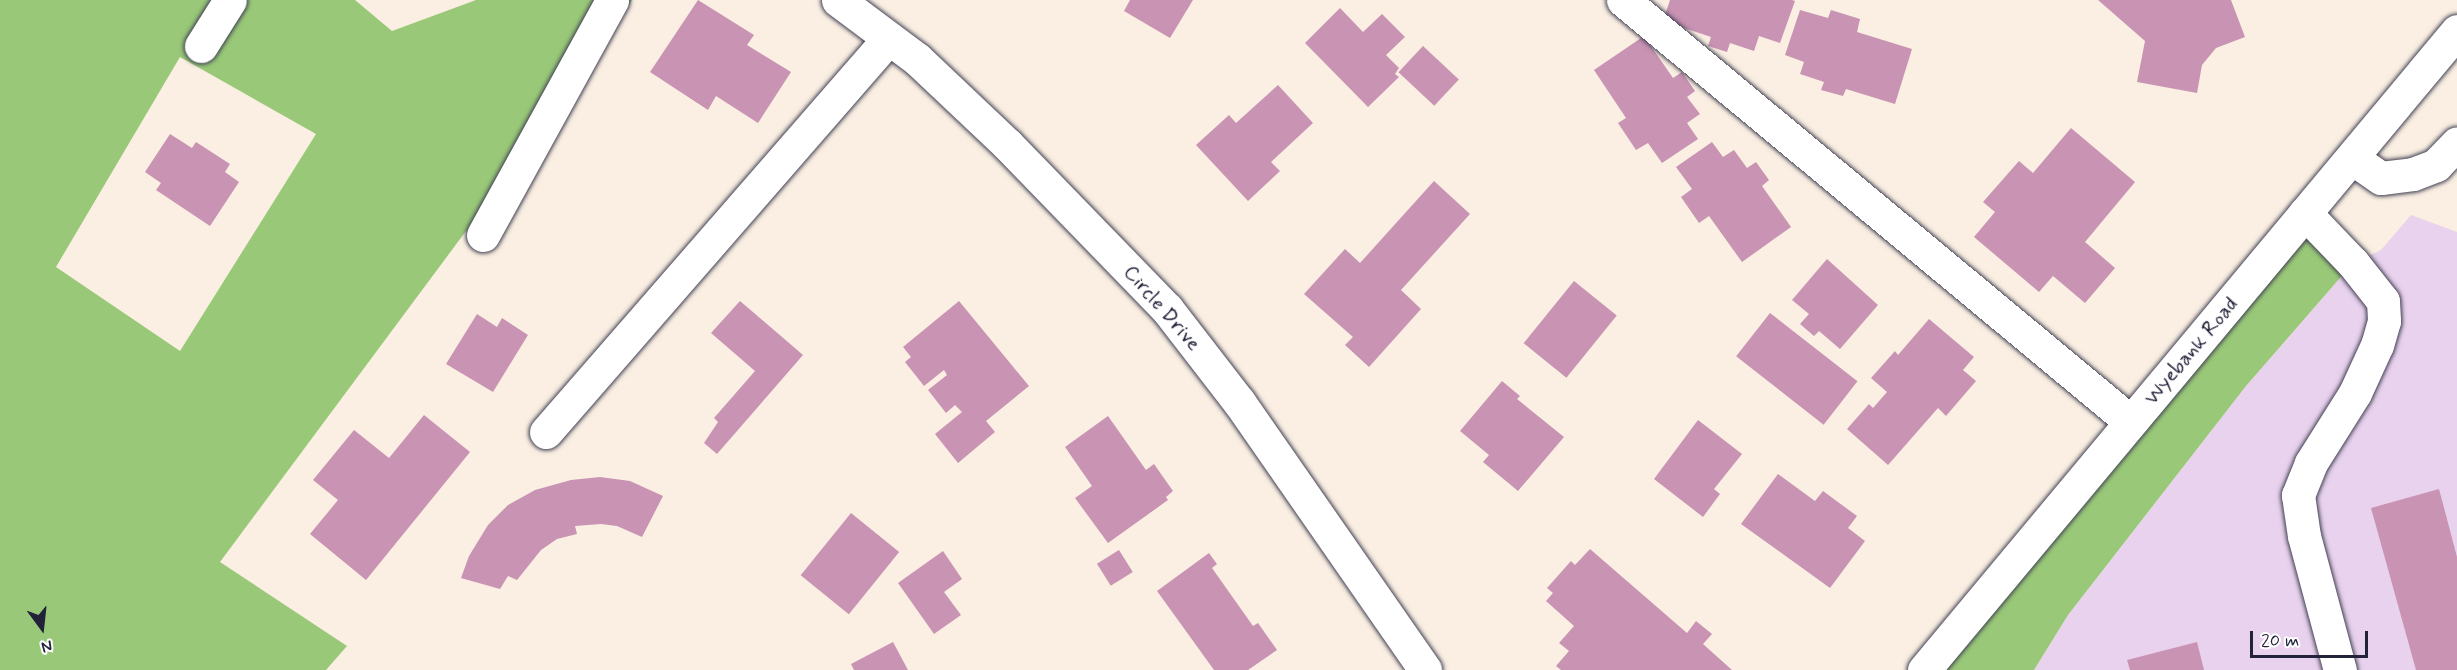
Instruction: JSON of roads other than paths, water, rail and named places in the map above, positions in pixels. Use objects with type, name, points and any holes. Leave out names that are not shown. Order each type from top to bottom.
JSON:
[{"type":"street","points":[[201,46],[230,0]]},
{"type":"street","points":[[483,235],[612,0]]},
{"type":"street","name":"Circle Drive","points":[[838,0],[917,59],[1008,145],[1167,309],[1239,402],[1425,670]]},
{"type":"street","points":[[1623,0],[2131,422]]},
{"type":"street","name":"Wyebank Road","points":[[1924,670],[2457,31]]},
{"type":"street","points":[[546,432],[889,38]]},
{"type":"street","points":[[2352,158],[2381,178],[2413,174],[2436,165],[2457,143]]},
{"type":"street","points":[[2305,213],[2353,263],[2383,301],[2384,321],[2377,345],[2355,393],[2311,463],[2298,495],[2304,536],[2340,670]]}]
